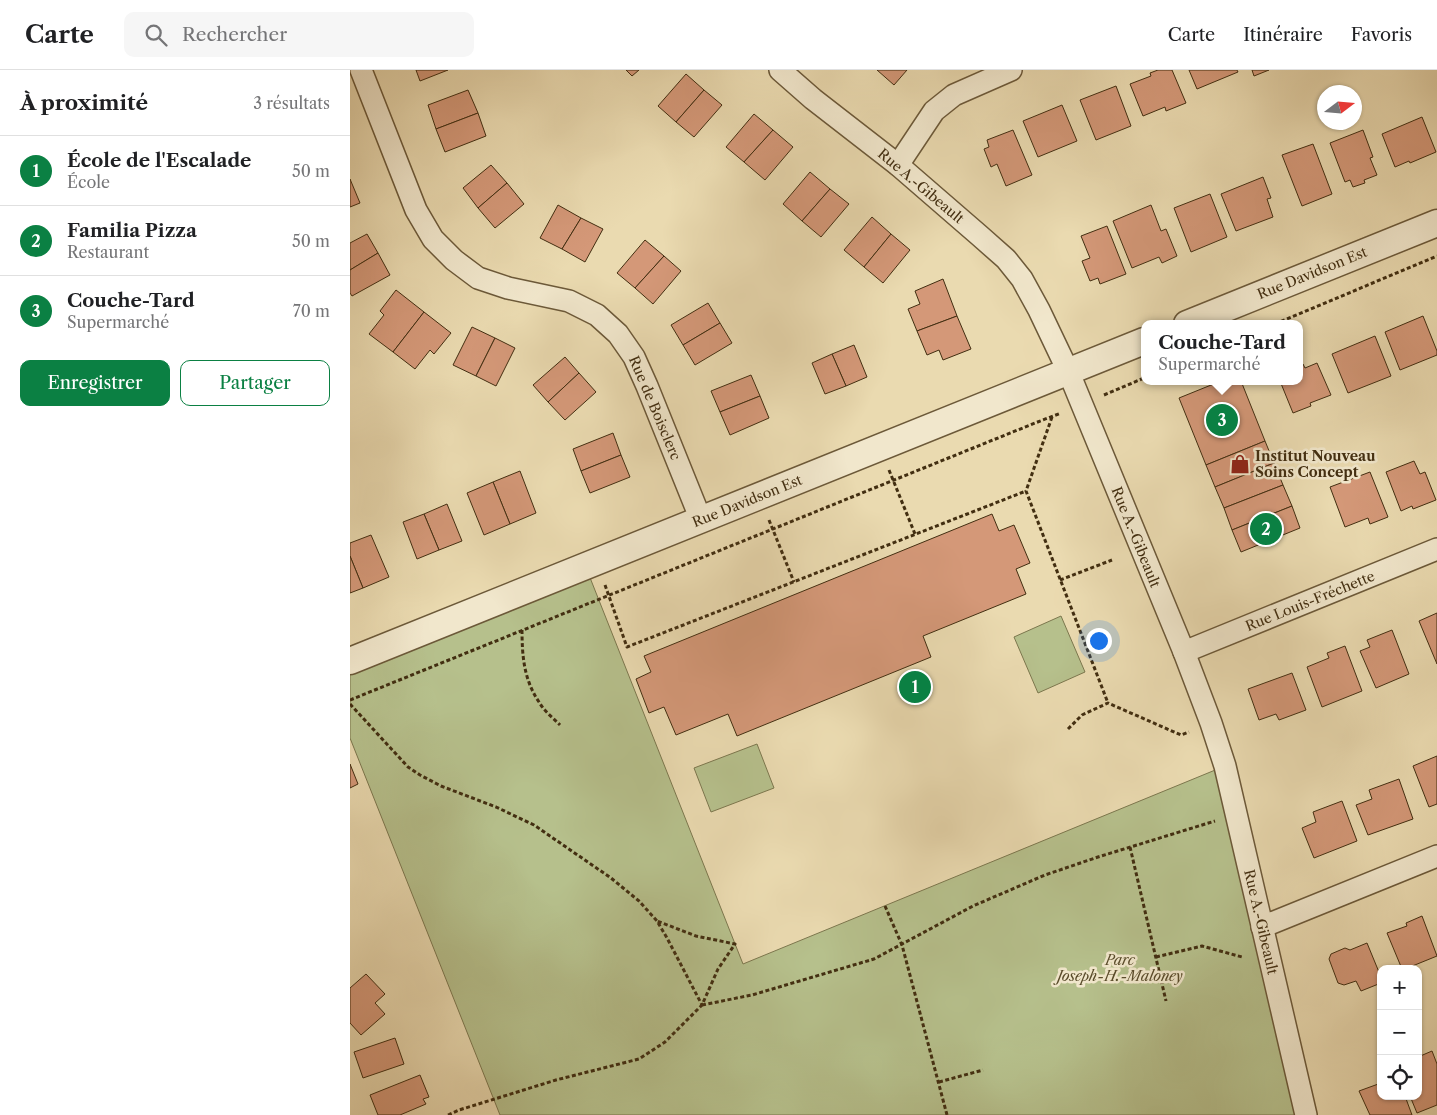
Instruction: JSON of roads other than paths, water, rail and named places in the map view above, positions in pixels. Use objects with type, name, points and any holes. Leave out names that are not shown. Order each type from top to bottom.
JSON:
[{"type":"street","name":"Rue de Boisclerc","points":[[361,70],[416,210],[433,239],[454,260],[478,278],[508,288],[569,300],[597,315],[618,334],[634,357],[647,386],[701,520]]},
{"type":"street","name":"Rue A.-Gibeault","points":[[780,70],[898,165],[1006,259],[1022,279],[1039,310],[1068,372],[1184,652],[1211,723],[1225,766],[1306,1115]]},
{"type":"street","points":[[898,165],[934,111],[954,95],[1011,70]]},
{"type":"street","name":"Rue Davidson Est","points":[[1197,320],[1437,223]]},
{"type":"street","name":"Rue Davidson Est","points":[[350,661],[1141,342]]},
{"type":"street","name":"Rue Louis-Fréchette","points":[[1184,652],[1437,550]]},
{"type":"street","points":[[1262,927],[1437,856]]},
{"type":"place","name":"Couche-Tard","points":[[1222,420]]},
{"type":"place","name":"Institut Nouveau Soins Concept","points":[[1240,464]]},
{"type":"place","name":"Familia Pizza","points":[[1266,529]]},
{"type":"place","name":"École de l'Escalade","points":[[915,687]]},
{"type":"park label","name":"Parc Joseph-H.-Maloney","points":[[1120,968]]}]
